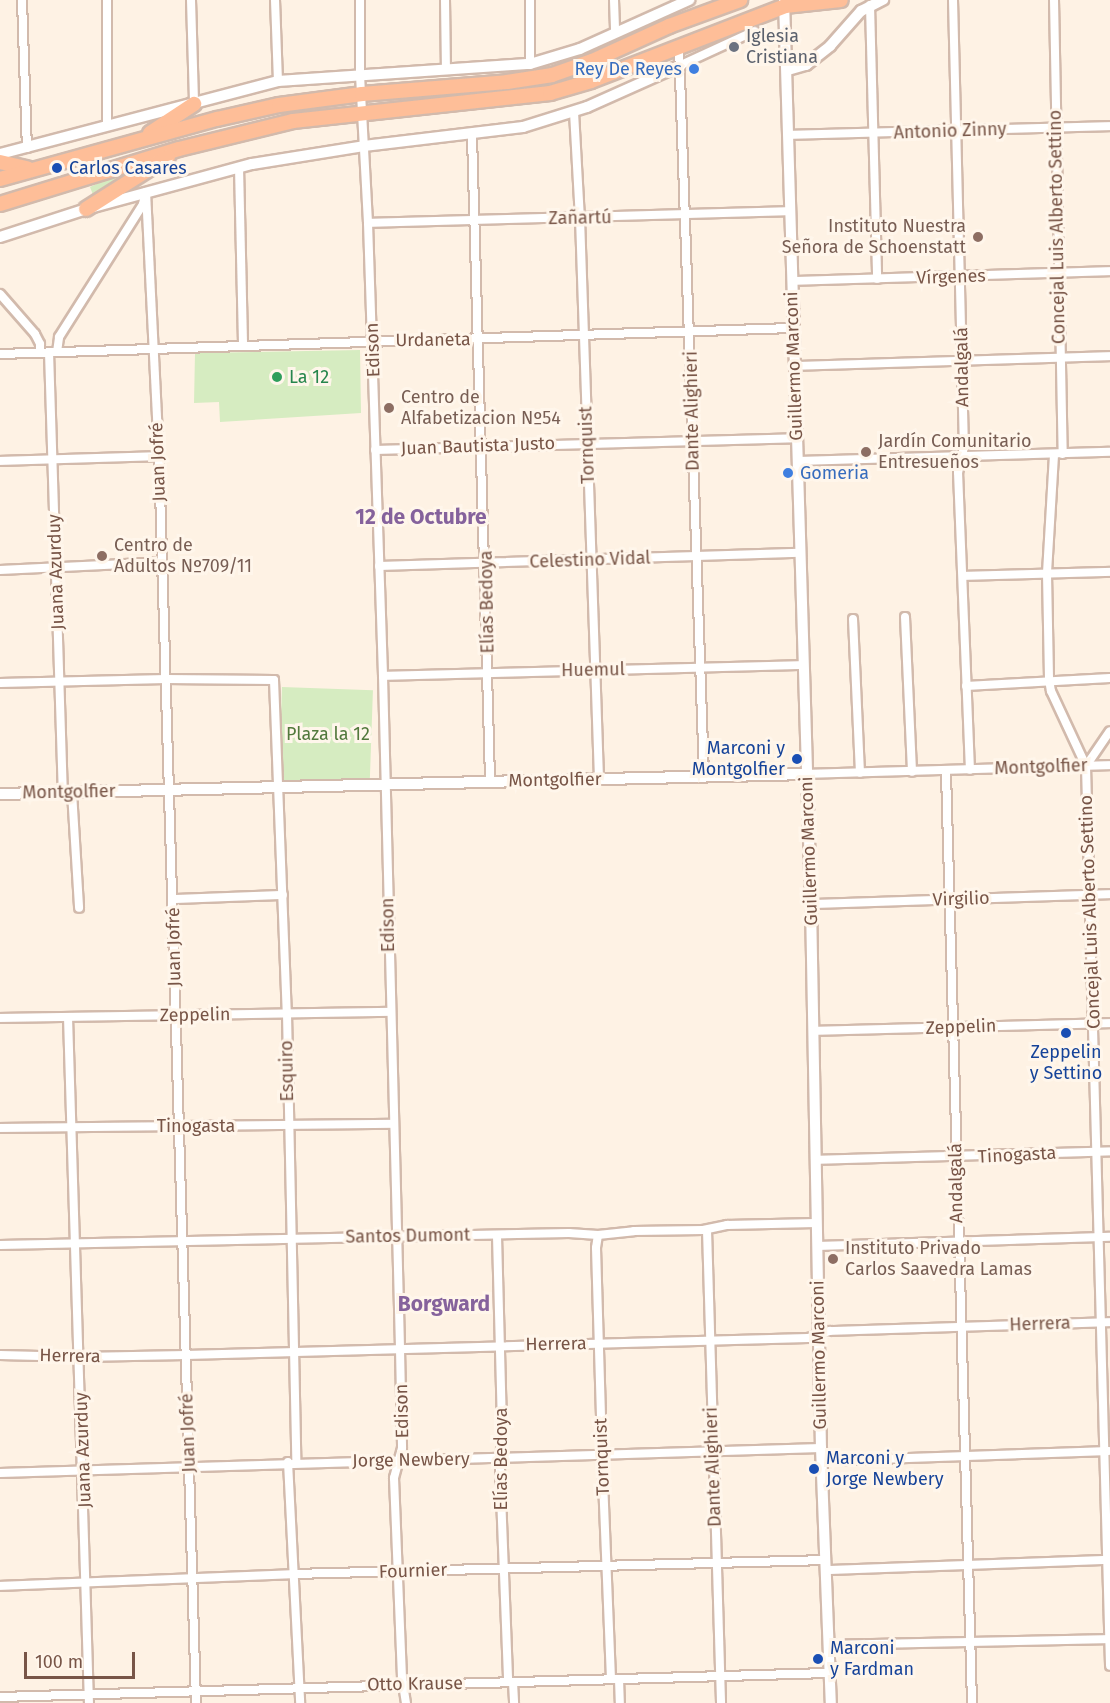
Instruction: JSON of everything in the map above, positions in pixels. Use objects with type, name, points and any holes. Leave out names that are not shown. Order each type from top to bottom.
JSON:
[{"type":"highway","points":[[669,26],[711,0]]},
{"type":"highway","points":[[0,179],[247,112],[316,99],[507,82],[552,75],[592,61],[669,26],[740,0]]},
{"type":"highway","points":[[0,204],[179,149],[293,122],[550,93],[591,81],[785,3],[841,0]]},
{"type":"highway","points":[[135,142],[194,104]]},
{"type":"highway","points":[[87,209],[179,149]]},
{"type":"highway","points":[[0,162],[19,167],[41,167]]},
{"type":"street","points":[[22,0],[27,148]]},
{"type":"street","points":[[107,0],[107,126]]},
{"type":"street","points":[[191,0],[194,104]]},
{"type":"street","points":[[275,0],[279,81]]},
{"type":"street","points":[[360,0],[362,94]]},
{"type":"street","points":[[445,0],[446,69]]},
{"type":"street","points":[[530,0],[530,64]]},
{"type":"street","points":[[614,0],[615,32]]},
{"type":"street","points":[[0,154],[279,81],[530,64],[569,54],[689,0]]},
{"type":"street","points":[[788,70],[807,65],[870,5],[883,0]]},
{"type":"street","name":"Andalgalá","points":[[953,0],[964,447],[958,472],[964,576],[969,770]]},
{"type":"street","name":"Concejal Luis Alberto Settino","points":[[1054,0],[1059,357],[1058,455],[1047,574],[1049,680],[1051,691],[1086,766],[1094,1023],[1099,1322],[1107,1451],[1108,1548],[1106,1560],[1110,1666]]},
{"type":"street","name":"Guillermo Marconi","points":[[785,3],[811,904],[821,1448],[831,1703]]},
{"type":"street","points":[[870,5],[876,279]]},
{"type":"street","points":[[0,237],[87,209],[239,167],[364,146],[472,135],[523,127],[574,112],[755,31]]},
{"type":"street","name":"Dante Alighieri","points":[[679,46],[687,214],[692,440],[704,776]]},
{"type":"street","name":"Edison","points":[[362,94],[383,676],[400,1348],[402,1448],[394,1478],[397,1572],[406,1703]]},
{"type":"street","name":"Tornquist","points":[[574,112],[580,218],[599,779]]},
{"type":"street","name":"Antonio Zinny","points":[[789,135],[1110,126]]},
{"type":"street","name":"Elías Bedoya","points":[[472,135],[483,446],[490,781]]},
{"type":"street","points":[[239,167],[243,345]]},
{"type":"street","points":[[0,294],[49,352],[143,204],[146,192]]},
{"type":"street","name":"Juan Jofré","points":[[146,192],[159,456],[196,1703]]},
{"type":"street","name":"Zañartú","points":[[368,223],[791,211]]},
{"type":"street","name":"Vírgenes","points":[[792,281],[1110,271]]},
{"type":"street","name":"Urdaneta","points":[[0,354],[153,347],[793,328]]},
{"type":"street","name":"Juana Azurduy","points":[[49,352],[60,681],[79,908]]},
{"type":"street","points":[[794,366],[1110,356]]},
{"type":"street","name":"Juan Bautista Justo","points":[[375,450],[587,442],[796,438]]},
{"type":"street","points":[[798,461],[1110,453]]},
{"type":"street","points":[[0,461],[159,456]]},
{"type":"street","name":"Celestino Vidal","points":[[379,566],[800,553]]},
{"type":"street","points":[[0,570],[161,562]]},
{"type":"street","points":[[964,576],[1110,572]]},
{"type":"street","points":[[905,617],[912,772]]},
{"type":"street","points":[[853,619],[860,773]]},
{"type":"street","name":"Huemul","points":[[383,676],[804,665]]},
{"type":"street","points":[[966,686],[1110,678]]},
{"type":"street","points":[[0,683],[166,679]]},
{"type":"street","name":"Esquiro","points":[[166,679],[274,680],[286,1014],[293,1352],[293,1574],[300,1703]]},
{"type":"street","points":[[1086,766],[1110,731]]},
{"type":"street","name":"Montgolfier","points":[[0,794],[946,772],[1110,765]]},
{"type":"street","name":"Andalgalá","points":[[946,772],[957,1242],[970,1564],[972,1703]]},
{"type":"street","name":"Virgilio","points":[[811,904],[1110,894]]},
{"type":"street","points":[[173,899],[283,895]]},
{"type":"street","name":"Zeppelin","points":[[0,1018],[390,1012]]},
{"type":"street","name":"Juana Azurduy","points":[[68,1017],[89,1703]]},
{"type":"street","name":"Zeppelin","points":[[813,1031],[1110,1023]]},
{"type":"street","name":"Tinogasta","points":[[0,1128],[393,1124]]},
{"type":"street","name":"Tinogasta","points":[[815,1160],[956,1158],[1110,1151]]},
{"type":"street","name":"Santos Dumont","points":[[0,1245],[397,1236],[578,1233],[598,1235],[634,1231],[707,1230],[727,1225],[816,1223]]},
{"type":"street","name":"Dante Alighieri","points":[[707,1230],[721,1703]]},
{"type":"street","name":"Tornquist","points":[[598,1235],[596,1248],[606,1567],[615,1679],[620,1703]]},
{"type":"street","name":"Elías Bedoya","points":[[497,1236],[503,1569],[510,1682],[514,1703]]},
{"type":"street","points":[[817,1246],[1110,1237]]},
{"type":"street","name":"Herrera","points":[[0,1355],[80,1357],[186,1355],[710,1341],[819,1336],[830,1331],[1110,1322]]},
{"type":"street","name":"Jorge Newbery","points":[[0,1473],[292,1462],[400,1461],[821,1448]]},
{"type":"street","points":[[822,1461],[1107,1451]]},
{"type":"street","name":"Fournier","points":[[0,1586],[192,1577],[503,1569],[716,1564],[970,1564],[1106,1560]]},
{"type":"street","points":[[828,1646],[1110,1639]]},
{"type":"street","name":"Otto Krause","points":[[0,1697],[829,1673]]},
{"type":"green space","points":[[154,161],[95,200],[90,187],[134,167]]},
{"type":"green space","name":"La 12","points":[[360,350],[361,413],[220,422],[219,402],[194,403],[195,353]]},
{"type":"green space","name":"Plaza la 12","points":[[282,687],[373,690],[370,784],[279,781]]},
{"type":"place","name":"Iglesia Cristiana","points":[[734,47]]},
{"type":"place","name":"Rey De Reyes","points":[[694,69]]},
{"type":"place","name":"Carlos Casares","points":[[57,168]]},
{"type":"place","name":"Instituto Nuestra Señora de Schoenstatt","points":[[978,237]]},
{"type":"place","name":"La 12","points":[[277,377]]},
{"type":"place","name":"Centro de Alfabetizacion Nº54","points":[[389,408]]},
{"type":"place","name":"Jardín Comunitario Entresueños","points":[[866,452]]},
{"type":"place","name":"Gomeria","points":[[788,473]]},
{"type":"place","name":"Centro de Adultos Nº709/11","points":[[102,556]]},
{"type":"place","name":"Marconi y Montgolfier","points":[[797,759]]},
{"type":"place","name":"Zeppelin y Settino","points":[[1066,1033]]},
{"type":"place","name":"Instituto Privado Carlos Saavedra Lamas","points":[[833,1259]]},
{"type":"place","name":"Marconi y Jorge Newbery","points":[[814,1469]]},
{"type":"place","name":"Marconi y Fardman","points":[[818,1659]]},
{"type":"district","name":"12 de Octubre","points":[[421,517]]},
{"type":"district","name":"Borgward","points":[[444,1304]]}]
